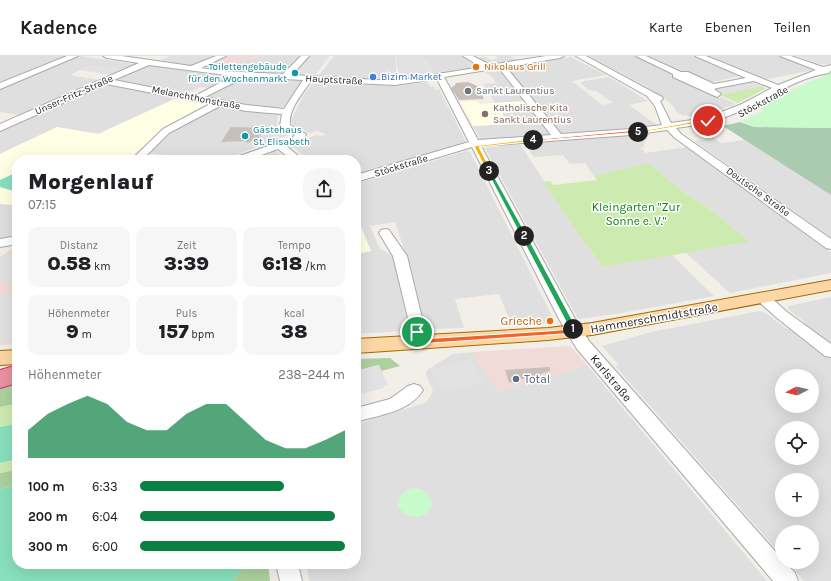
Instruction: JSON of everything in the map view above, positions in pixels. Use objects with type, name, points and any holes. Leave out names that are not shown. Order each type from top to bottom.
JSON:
[{"type":"main road","name":"Hammerschmidtstraße","points":[[361,346],[574,331],[620,324],[831,285]]},
{"type":"street","points":[[0,86],[74,56]]},
{"type":"street","name":"Hauptstraße","points":[[107,56],[219,73],[396,83],[440,77],[560,56]]},
{"type":"street","name":"Unser-Fritz-Straße","points":[[0,128],[162,56]]},
{"type":"street","points":[[192,69],[222,56]]},
{"type":"street","points":[[285,77],[305,56]]},
{"type":"street","points":[[468,56],[489,68]]},
{"type":"street","points":[[580,56],[657,98],[668,108],[672,128]]},
{"type":"street","points":[[640,56],[679,74],[685,74],[716,90]]},
{"type":"street","points":[[699,56],[780,89]]},
{"type":"street","points":[[784,56],[828,70]]},
{"type":"street","points":[[501,66],[559,138]]},
{"type":"street","name":"Stöckstraße","points":[[672,128],[719,117],[780,89],[828,70]]},
{"type":"street","points":[[679,74],[676,75],[704,88],[716,90],[754,79]]},
{"type":"street","points":[[197,98],[243,75]]},
{"type":"street","name":"Karlstraße","points":[[440,77],[574,331],[590,353],[787,581]]},
{"type":"street","points":[[298,138],[301,134],[285,126],[283,122],[287,112],[309,78]]},
{"type":"street","name":"Melanchthonstraße","points":[[106,81],[220,102],[287,112]]},
{"type":"street","name":"Stöckstraße","points":[[361,178],[446,152],[476,145],[708,125],[730,119],[752,108],[780,89]]},
{"type":"street","points":[[141,155],[160,136],[173,127],[220,102]]},
{"type":"street","name":"Stöckstraße","points":[[680,116],[696,119],[719,117]]},
{"type":"street","name":"Deutsche Straße","points":[[672,128],[684,140],[831,245]]},
{"type":"street","points":[[252,155],[279,145],[292,155]]},
{"type":"street","points":[[385,233],[400,256],[415,318],[418,342]]},
{"type":"street","points":[[0,243],[12,241]]},
{"type":"street","points":[[763,298],[831,352]]},
{"type":"street","points":[[361,414],[396,404],[414,390]]},
{"type":"street","points":[[288,569],[291,581]]},
{"type":"shaded area","points":[[0,56],[68,56],[0,83]]},
{"type":"shaded area","points":[[80,56],[134,64],[123,69],[111,69],[91,65],[70,75],[99,80],[19,115],[0,112],[0,89]]},
{"type":"shaded area","points":[[170,56],[218,56],[191,66],[161,60]]},
{"type":"shaded area","points":[[226,56],[264,56],[256,60],[248,58],[235,65],[215,61]]},
{"type":"shaded area","points":[[264,56],[301,56],[285,74],[226,71],[201,67],[215,61],[235,65],[248,58],[256,60]]},
{"type":"shaded area","points":[[307,56],[330,56],[314,76],[290,74]]},
{"type":"shaded area","points":[[334,56],[395,56],[397,81],[319,75]]},
{"type":"shaded area","points":[[395,56],[421,56],[435,75],[400,80]]},
{"type":"shaded area","points":[[421,56],[463,56],[482,67],[435,74]]},
{"type":"shaded area","points":[[484,56],[491,60],[499,58],[496,56],[510,56],[518,60],[489,65],[476,58]]},
{"type":"shaded area","points":[[589,56],[692,56],[739,76],[709,83],[683,71],[670,74],[736,104],[702,115],[682,115],[677,112],[664,98],[648,87]]},
{"type":"shaded area","points":[[704,56],[778,56],[814,70],[762,80]]},
{"type":"shaded area","points":[[797,56],[831,56],[831,64],[819,64]]},
{"type":"shaded area","points":[[571,57],[606,75],[572,81],[602,105],[613,103],[596,91],[589,90],[580,83],[609,77],[648,101],[629,105],[657,125],[561,133],[507,68]]},
{"type":"shaded area","points":[[91,65],[111,69],[123,69],[110,75],[80,70]]},
{"type":"shaded area","points":[[151,66],[235,77],[210,89],[201,87],[186,93],[117,80],[144,67]]},
{"type":"shaded area","points":[[500,71],[525,101],[495,103],[483,84],[496,83],[491,76],[484,72]]},
{"type":"shaded area","points":[[242,77],[303,81],[285,106],[278,109],[251,106],[206,96]]},
{"type":"shaded area","points":[[748,81],[763,86],[727,94],[714,88]]},
{"type":"shaded area","points":[[314,82],[397,86],[427,82],[431,87],[434,86],[435,90],[439,89],[466,142],[361,174],[361,155],[304,155],[291,145],[317,135],[326,135],[318,131],[309,133],[293,125],[291,120],[304,94]]},
{"type":"shaded area","points":[[109,83],[179,97],[98,134],[57,127],[0,154],[0,132]]},
{"type":"shaded area","points":[[179,97],[211,104],[164,129],[135,155],[12,155],[12,205],[0,204],[0,154],[57,127],[98,134]]},
{"type":"shaded area","name":"Katholische Kita Sankt Laurentius","points":[[476,101],[480,104],[525,101],[532,111],[502,113],[509,124],[473,126],[460,102]]},
{"type":"shaded area","points":[[220,106],[278,114],[277,125],[288,135],[236,155],[162,155],[150,153],[174,130]]},
{"type":"shaded area","points":[[532,111],[551,134],[481,140],[473,126],[509,124],[502,113]]},
{"type":"shaded area","points":[[740,122],[754,127],[831,128],[831,195],[723,126]]},
{"type":"shaded area","points":[[650,134],[644,143],[644,147],[640,148],[644,151],[644,153],[687,147],[831,252],[831,273],[730,293],[686,253],[750,242],[705,205],[685,193],[648,163],[594,176],[585,163],[570,164],[563,155],[534,157],[524,144]]},
{"type":"shaded area","points":[[714,138],[721,143],[745,140],[831,195],[831,237],[694,141]]},
{"type":"shaded area","points":[[520,144],[577,232],[603,267],[672,255],[714,296],[616,314],[578,319],[485,148]]},
{"type":"shaded area","points":[[275,151],[282,155],[265,155]]},
{"type":"shaded area","points":[[466,151],[470,152],[554,320],[552,323],[512,326],[499,294],[455,299],[464,328],[426,329],[424,327],[405,252],[395,222],[370,226],[380,249],[394,256],[409,329],[405,331],[361,334],[361,253],[371,251],[361,227],[361,182]]},
{"type":"shaded area","points":[[0,204],[12,205],[12,236],[0,238]]},
{"type":"shaded area","points":[[361,227],[371,251],[361,253]]},
{"type":"shaded area","points":[[12,249],[12,344],[0,345],[0,257]]},
{"type":"shaded area","points":[[12,253],[12,282],[0,283],[0,257]]},
{"type":"shaded area","points":[[12,292],[12,341],[0,341],[0,294]]},
{"type":"shaded area","points":[[831,297],[831,581],[804,581],[793,569],[819,569],[819,525],[775,525],[775,548],[615,366],[619,365],[602,346],[651,332],[760,311],[766,313],[787,329],[806,323],[788,309],[788,306]]},
{"type":"shaded area","points":[[570,346],[587,365],[498,391],[472,352]]},
{"type":"shaded area","points":[[472,352],[498,391],[587,365],[767,581],[310,581],[306,569],[361,569],[361,424],[374,418],[425,403],[433,390],[426,375],[427,370],[453,354]]},
{"type":"shaded area","points":[[470,359],[484,381],[443,392],[430,370]]},
{"type":"shaded area","points":[[379,365],[388,385],[384,386],[384,388],[361,394],[361,370]]},
{"type":"green space","points":[[831,73],[831,128],[754,127],[740,122],[764,111],[756,108],[761,108],[795,88]]},
{"type":"green space","points":[[763,86],[765,89],[738,103],[720,95],[724,94],[716,90],[712,90],[714,88],[727,93]]},
{"type":"green space","name":"Kleingarten \"Zur Sonne e. V.\"","points":[[648,163],[685,193],[705,205],[750,242],[603,267],[543,182],[550,181],[553,185],[597,180],[594,176]]},
{"type":"green space","points":[[12,174],[12,191],[0,187],[0,180]]},
{"type":"green space","points":[[390,358],[400,366],[381,371],[378,365],[361,370],[361,359]]},
{"type":"green space","points":[[12,384],[12,405],[0,407],[0,385]]},
{"type":"green space","points":[[12,406],[12,471],[0,473],[0,407]]},
{"type":"green space","points":[[12,425],[12,460],[0,463],[0,427]]},
{"type":"green space","points":[[12,471],[12,486],[0,489],[0,473]]},
{"type":"green space","points":[[12,486],[12,569],[242,569],[233,581],[0,581],[0,489]]},
{"type":"green space","points":[[414,488],[425,492],[432,502],[427,513],[422,516],[411,517],[401,511],[398,501],[402,494],[407,490]]},
{"type":"green space","points":[[242,569],[269,569],[270,581],[233,581]]},
{"type":"building","name":"Sankt Laurentius","points":[[468,82],[477,86],[484,99],[459,100],[451,88],[456,84],[455,83]]},
{"type":"building","name":"Gästehaus St. Elisabeth","points":[[231,127],[266,128],[258,139],[247,143],[245,141],[221,142]]},
{"type":"building","name":"Total","points":[[550,367],[550,371],[509,383],[505,370]]},
{"type":"place","name":"Nikolaus Grill","points":[[476,67]]},
{"type":"place","name":"Toilettengebäude für den Wochenmarkt","points":[[295,73]]},
{"type":"place","name":"Bizim Market","points":[[373,77]]},
{"type":"place","name":"Sankt Laurentius","points":[[468,91]]},
{"type":"place","name":"Katholische Kita Sankt Laurentius","points":[[485,114]]},
{"type":"place","name":"Gästehaus St. Elisabeth","points":[[245,136]]},
{"type":"place","name":"Grieche","points":[[550,321]]},
{"type":"place","name":"Total","points":[[516,379]]},
{"type":"route","points":[[417,332],[418,342],[574,331],[476,146],[502,142],[646,131],[649,129],[708,121]]}]
